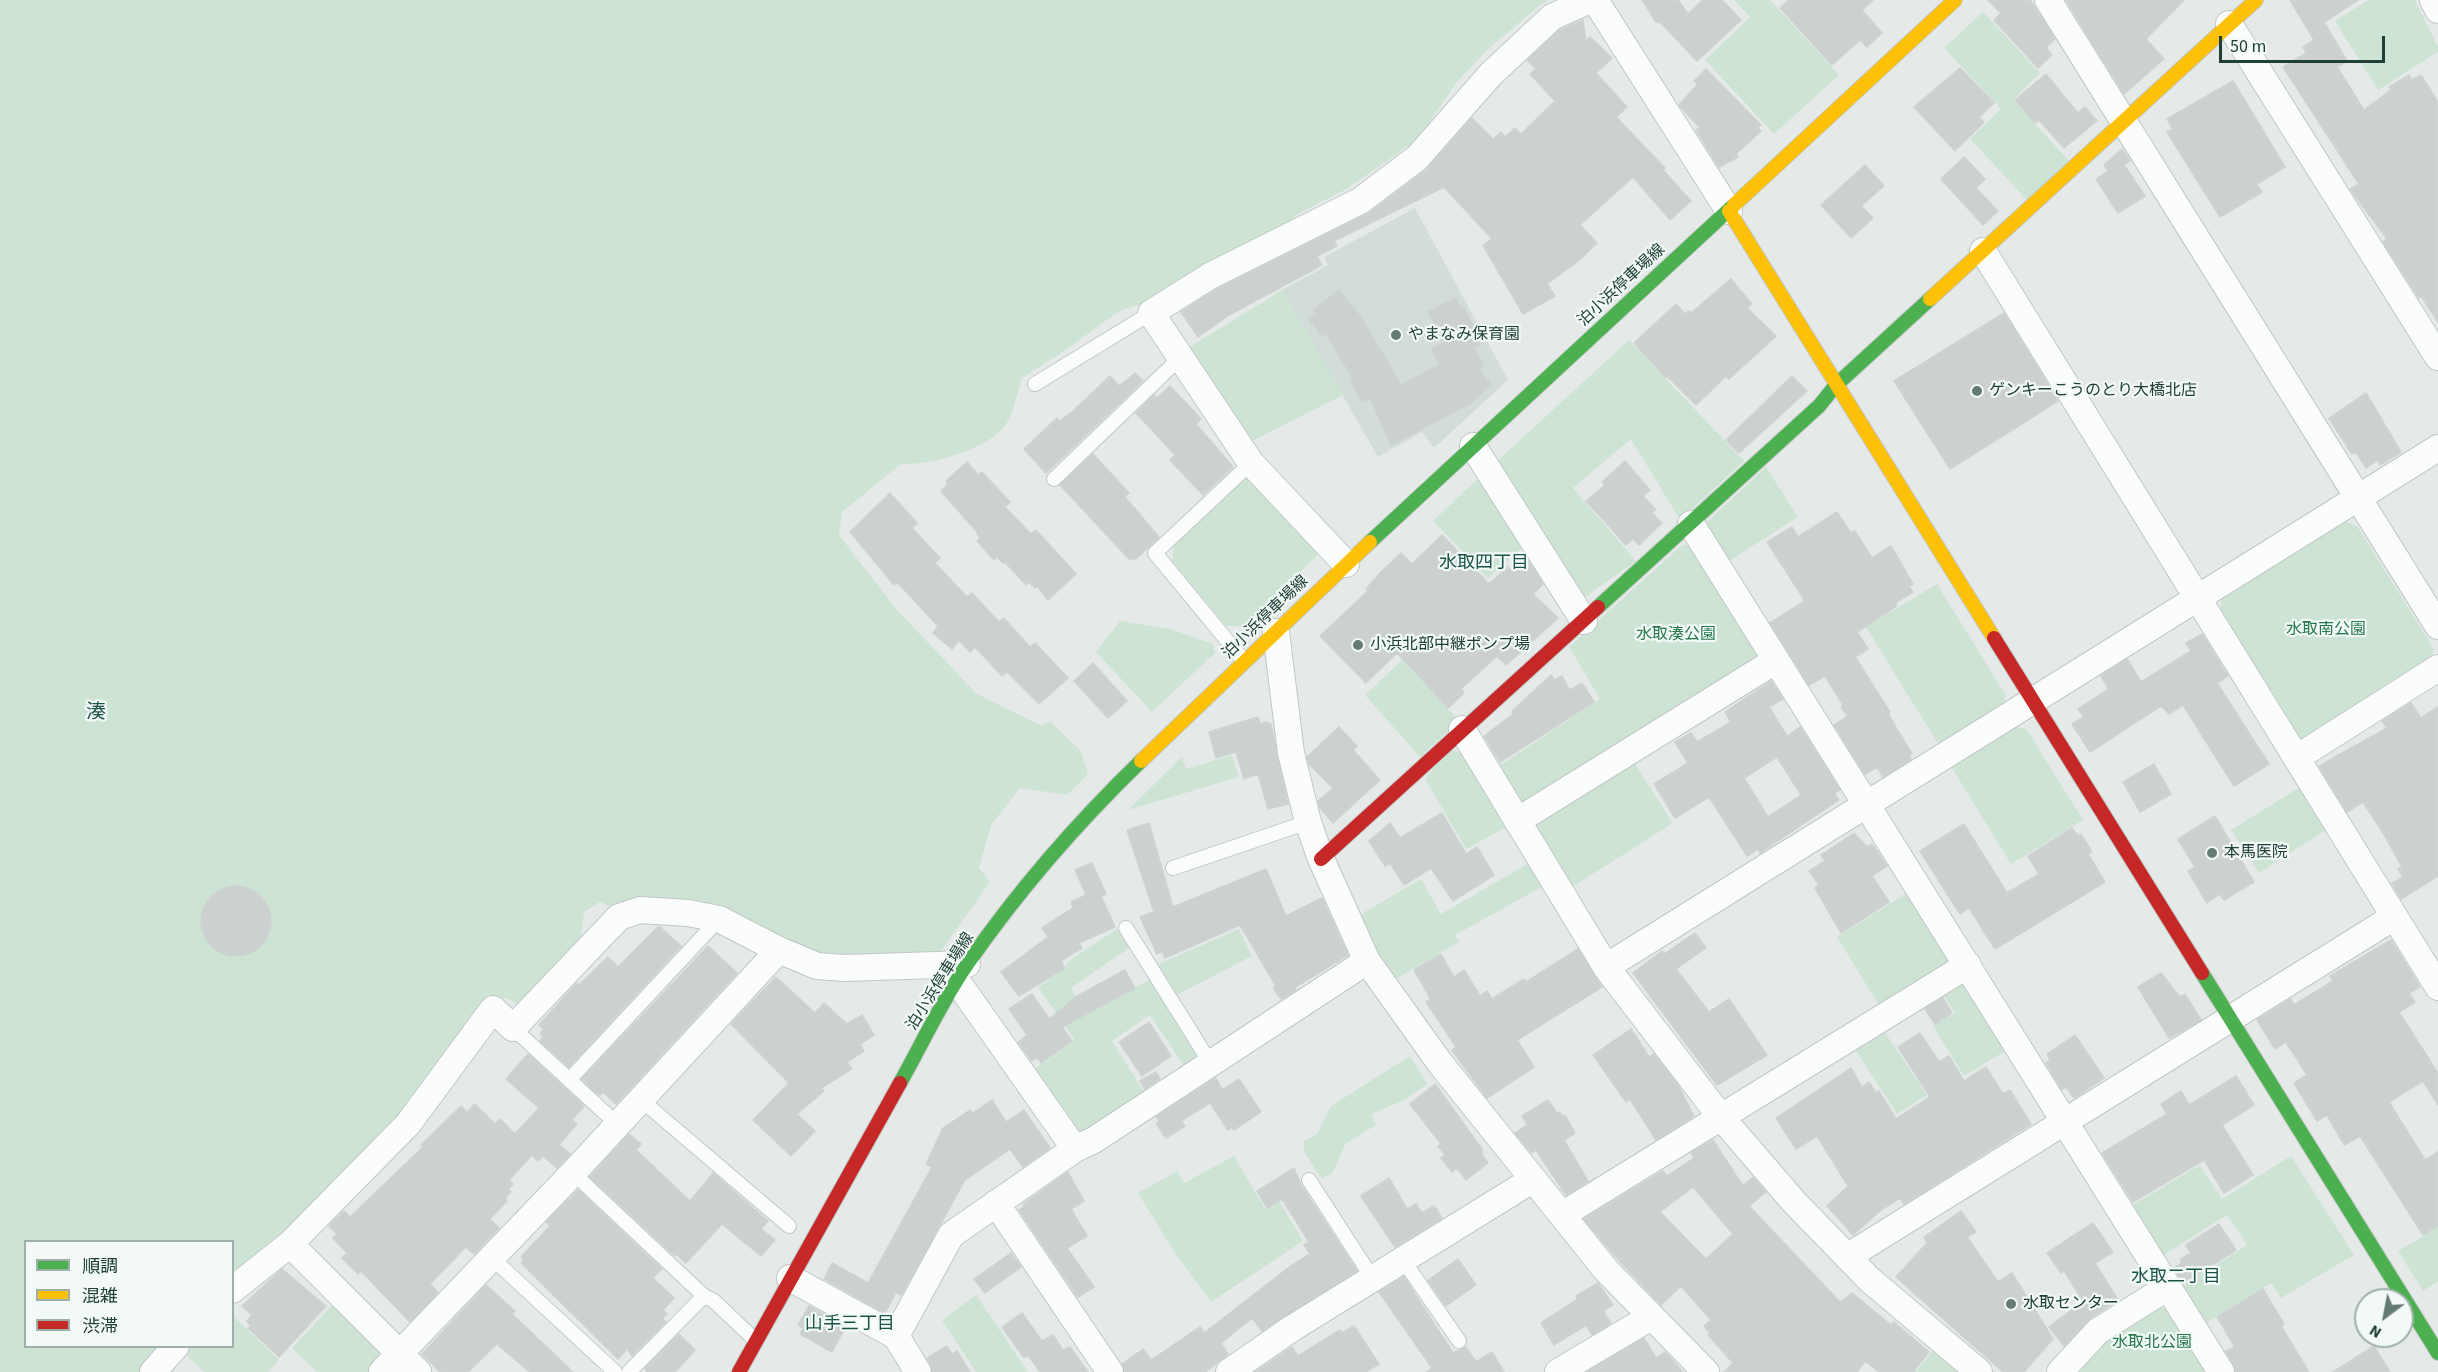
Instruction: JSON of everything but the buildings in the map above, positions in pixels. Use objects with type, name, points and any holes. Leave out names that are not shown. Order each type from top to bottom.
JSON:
[{"type":"street","points":[[1346,564],[1251,463],[1151,313],[1210,276],[1360,201],[1417,158],[1491,74],[1552,17],[1590,0]]},
{"type":"street","points":[[1595,0],[1729,211],[2438,1353]]},
{"type":"street","points":[[2048,0],[2438,626]]},
{"type":"street","points":[[1321,860],[1462,729],[1691,524],[1819,406],[1836,385],[2256,0]]},
{"type":"street","points":[[2433,0],[2438,10]]},
{"type":"street","name":"泊小浜停車場線","points":[[739,1372],[962,973],[1017,898],[1103,798],[1346,564],[1729,211],[1950,2]]},
{"type":"street","points":[[2229,24],[2438,357]]},
{"type":"street","points":[[1983,251],[2200,598],[2438,987]]},
{"type":"street","points":[[1473,446],[1584,621]]},
{"type":"street","points":[[1606,967],[2438,448]]},
{"type":"street","points":[[1691,524],[1774,661],[1867,803],[2221,1372]]},
{"type":"street","points":[[1276,632],[1291,753],[1308,822],[1321,860],[1367,962],[1440,1063],[1606,1270],[1706,1372]]},
{"type":"street","points":[[1517,821],[1774,661]]},
{"type":"street","points":[[2298,757],[2438,668]]},
{"type":"street","points":[[1462,729],[1606,967],[1720,1116],[1795,1203],[1870,1280],[1979,1372]]},
{"type":"street","points":[[234,1288],[290,1244],[408,1124],[493,1009],[513,1028],[619,918],[639,910],[688,913],[719,919],[779,950],[817,966],[962,973],[1075,1149]]},
{"type":"street","points":[[1847,1257],[2394,917]]},
{"type":"street","points":[[382,1372],[573,1173],[779,950]]},
{"type":"street","points":[[896,1336],[951,1235],[1075,1149],[1094,1140],[1367,962]]},
{"type":"street","points":[[1562,1215],[1968,965]]},
{"type":"street","points":[[1229,1372],[1291,1329],[1532,1180]]},
{"type":"street","points":[[996,1203],[1110,1372]]},
{"type":"street","points":[[290,1244],[418,1372]]},
{"type":"street","points":[[790,1278],[896,1336],[918,1372]]},
{"type":"street","points":[[2060,1372],[2098,1331],[2169,1287]]},
{"type":"street","points":[[1558,1372],[1651,1317]]},
{"type":"street","points":[[153,1372],[175,1348]]},
{"type":"lane","points":[[1035,384],[1151,313]]},
{"type":"lane","points":[[1054,479],[1181,357]]},
{"type":"lane","points":[[1244,661],[1155,554],[1251,463]]},
{"type":"lane","points":[[1173,868],[1308,822]]},
{"type":"lane","points":[[569,1080],[719,919]]},
{"type":"lane","points":[[1125,928],[1211,1064]]},
{"type":"lane","points":[[513,1028],[617,1124]]},
{"type":"lane","points":[[640,1100],[789,1226]]},
{"type":"lane","points":[[573,1173],[704,1296],[714,1301],[755,1340]]},
{"type":"lane","points":[[1309,1180],[1372,1279]]},
{"type":"lane","points":[[492,1257],[615,1372]]},
{"type":"lane","points":[[1403,1260],[1459,1341]]},
{"type":"lane","points":[[628,1372],[704,1296]]},
{"type":"shaded area","name":"やまなみ保育園","points":[[1415,208],[1508,380],[1434,448],[1422,432],[1378,457],[1282,290],[1328,265],[1324,257]]},
{"type":"green space","points":[[0,0],[1549,0],[1488,49],[1457,82],[1417,140],[1345,190],[1296,215],[1284,227],[1153,301],[1119,311],[1066,350],[1022,378],[1009,419],[991,439],[977,447],[944,458],[901,464],[842,512],[839,535],[896,609],[977,694],[1042,726],[1050,721],[1081,751],[1088,774],[1067,795],[1020,788],[991,825],[979,868],[990,882],[938,955],[824,958],[784,943],[613,908],[600,902],[584,912],[581,941],[522,1006],[506,998],[493,997],[402,1119],[284,1235],[234,1275],[234,1240],[24,1240],[24,1348],[160,1348],[138,1372],[0,1372]]},
{"type":"green space","points":[[1734,0],[1770,0],[1839,75],[1774,134],[1705,60],[1750,17]]},
{"type":"green space","points":[[2368,0],[2415,0],[2438,47],[2438,52],[2378,90],[2335,21]]},
{"type":"green space","points":[[1983,12],[2040,73],[2013,100],[2070,162],[2028,201],[1970,139],[2001,109],[1944,48]]},
{"type":"green space","points":[[1282,290],[1343,395],[1250,442],[1188,348]]},
{"type":"green space","points":[[1629,340],[1744,461],[1680,520],[1631,439],[1573,488],[1636,561],[1581,600],[1495,463]]},
{"type":"green space","points":[[1766,467],[1798,517],[1723,565],[1706,523]]},
{"type":"green space","points":[[1482,475],[1526,545],[1488,578],[1433,521]]},
{"type":"green space","points":[[1241,479],[1255,479],[1321,552],[1244,626],[1226,626],[1172,561],[1174,545]]},
{"type":"green space","name":"水取南公園","points":[[2341,520],[2357,526],[2434,649],[2430,663],[2308,738],[2296,738],[2220,612],[2222,596]]},
{"type":"green space","name":"水取湊公園","points":[[1682,545],[1699,546],[1762,656],[1524,805],[1515,800],[1496,768],[1600,699],[1569,647]]},
{"type":"green space","points":[[1937,584],[2005,694],[2005,707],[1940,747],[1866,627]]},
{"type":"green space","points":[[1120,621],[1170,629],[1213,644],[1215,653],[1152,712],[1096,652]]},
{"type":"green space","points":[[1402,660],[1459,721],[1420,757],[1365,695]]},
{"type":"green space","points":[[2014,725],[2027,730],[2083,820],[2011,864],[1950,765]]},
{"type":"green space","points":[[1449,750],[1466,753],[1509,826],[1466,849],[1425,779]]},
{"type":"green space","points":[[1232,755],[1239,777],[1128,810],[1182,757],[1186,769]]},
{"type":"green space","points":[[1633,761],[1673,823],[1569,889],[1532,829],[1535,822]]},
{"type":"green space","points":[[2305,784],[2331,827],[2259,873],[2231,830]]},
{"type":"green space","points":[[1531,862],[1545,885],[1455,935],[1459,942],[1392,981],[1356,917],[1421,879],[1441,914]]},
{"type":"green space","points":[[1912,890],[1952,954],[1950,964],[1880,1007],[1837,937]]},
{"type":"green space","points":[[1117,929],[1129,948],[1071,988],[1086,1015],[1149,980],[1197,1054],[1193,1069],[1187,1071],[1150,1015],[1112,1041],[1147,1097],[1087,1136],[1077,1134],[1033,1070],[1075,1040],[1038,987],[1066,968],[1066,963]]},
{"type":"green space","points":[[1239,929],[1252,956],[1177,995],[1158,964]]},
{"type":"green space","points":[[1955,982],[1971,983],[2012,1047],[1964,1076],[1933,1026],[1955,1013],[1941,991]]},
{"type":"green space","points":[[1882,1028],[1927,1095],[1897,1114],[1853,1046]]},
{"type":"green space","points":[[1410,1056],[1427,1084],[1404,1100],[1371,1114],[1376,1125],[1345,1144],[1333,1172],[1322,1179],[1304,1152],[1304,1141],[1317,1134],[1331,1106]]},
{"type":"green space","points":[[1234,1156],[1265,1209],[1279,1201],[1303,1241],[1211,1302],[1173,1250],[1138,1193],[1177,1171],[1184,1183]]},
{"type":"green space","points":[[2291,1156],[2354,1255],[2281,1298],[2271,1283],[2201,1326],[2178,1289],[2247,1245],[2227,1215],[2159,1258],[2128,1208],[2200,1165],[2222,1199]]},
{"type":"green space","points":[[2438,1227],[2438,1281],[2423,1291],[2398,1251]]},
{"type":"green space","points":[[976,1295],[1028,1372],[976,1372],[942,1320]]},
{"type":"green space","points":[[334,1303],[379,1348],[379,1361],[368,1372],[317,1372],[292,1348]]},
{"type":"green space","name":"水取北公園","points":[[2157,1307],[2167,1309],[2206,1372],[2074,1372],[2104,1339]]},
{"type":"green space","points":[[234,1317],[279,1360],[268,1372],[204,1372],[184,1353],[188,1348],[234,1348]]},
{"type":"green space","points":[[1934,1349],[1958,1370],[1955,1372],[1915,1372]]},
{"type":"traffic: fast","points":[[1370,542],[1734,205]]},
{"type":"traffic: fast","points":[[1598,607],[1819,406],[1836,385],[1930,299]]},
{"type":"traffic: fast","points":[[900,1083],[950,992],[987,936],[1050,858],[1094,808],[1141,761]]},
{"type":"traffic: fast","points":[[2202,973],[2438,1353]]},
{"type":"traffic: slow","points":[[1734,205],[1955,0]]},
{"type":"traffic: slow","points":[[1930,299],[2256,0]]},
{"type":"traffic: slow","points":[[1729,211],[1994,638]]},
{"type":"traffic: slow","points":[[1141,761],[1370,542]]},
{"type":"traffic: jam","points":[[1321,859],[1598,607]]},
{"type":"traffic: jam","points":[[1994,638],[2202,973]]},
{"type":"traffic: jam","points":[[739,1372],[900,1083]]},
{"type":"place","name":"やまなみ保育園","points":[[1396,335]]},
{"type":"place","name":"ゲンキーこうのとり大橋北店","points":[[1977,391]]},
{"type":"place","name":"小浜北部中継ポンプ場","points":[[1358,645]]},
{"type":"place","name":"本馬医院","points":[[2212,853]]},
{"type":"place","name":"水取センター","points":[[2011,1304]]},
{"type":"district","name":"水取四丁目","points":[[1484,564]]},
{"type":"district","name":"湊","points":[[96,714]]},
{"type":"district","name":"水取二丁目","points":[[2176,1278]]},
{"type":"district","name":"山手三丁目","points":[[850,1325]]}]
